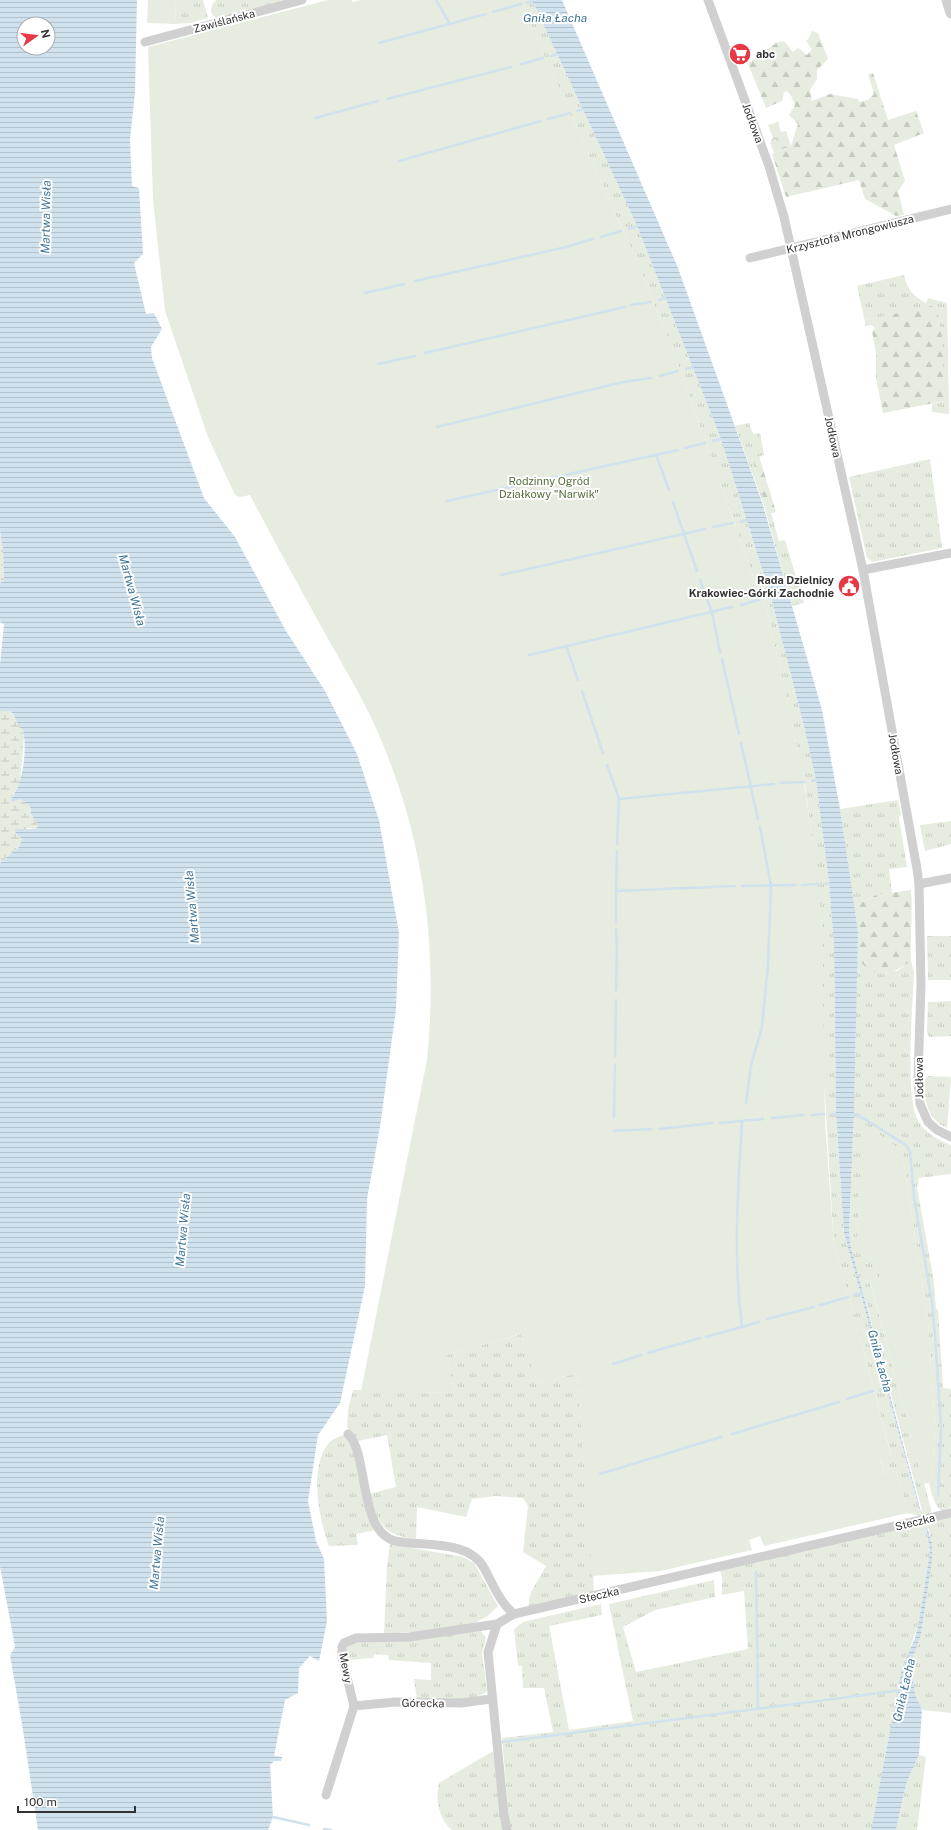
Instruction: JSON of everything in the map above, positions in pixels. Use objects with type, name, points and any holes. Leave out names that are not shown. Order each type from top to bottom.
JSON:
[{"type":"street","name":"Zawiślańska","points":[[145,42],[302,0]]},
{"type":"street","name":"Jodłowa","points":[[708,0],[769,166],[792,248],[863,570],[919,884],[921,985],[919,1098],[923,1113],[928,1122],[937,1130],[951,1137]]},
{"type":"street","points":[[946,0],[951,13]]},
{"type":"street","name":"Krzysztofa Mrongowiusza","points":[[750,258],[951,209]]},
{"type":"street","points":[[863,570],[951,553]]},
{"type":"street","points":[[919,884],[951,878]]},
{"type":"street","points":[[348,1434],[356,1447],[366,1494],[382,1533],[388,1539],[401,1542],[450,1547],[473,1555],[483,1566],[506,1608],[514,1614],[497,1624],[488,1652],[491,1699],[504,1814],[508,1830]]},
{"type":"street","name":"Steczka","points":[[514,1614],[951,1513]]},
{"type":"street","name":"Mewy","points":[[326,1795],[354,1706],[342,1652],[342,1647],[346,1641],[362,1637],[409,1637],[497,1624]]},
{"type":"street","name":"Górecka","points":[[354,1706],[395,1702],[461,1703],[491,1699]]},
{"type":"green space","points":[[148,0],[176,0],[175,24],[147,23]]},
{"type":"green space","points":[[176,0],[203,0],[208,18],[190,23],[175,24]]},
{"type":"green space","points":[[216,0],[287,0],[217,19],[214,17],[211,10],[212,5]]},
{"type":"green space","name":"Rodzinny Ogród Działkowy \"Narwik\"","points":[[328,0],[351,0],[353,2],[362,0],[519,0],[639,266],[677,361],[754,579],[767,609],[803,774],[822,924],[825,1122],[834,1246],[862,1344],[891,1456],[880,1459],[885,1474],[896,1471],[908,1513],[764,1546],[760,1536],[749,1540],[752,1550],[660,1571],[592,1576],[577,1373],[538,1384],[521,1334],[446,1355],[455,1393],[361,1391],[427,1060],[431,978],[425,898],[409,820],[397,781],[376,728],[356,688],[250,495],[240,497],[235,495],[208,437],[165,311],[153,200],[148,47]]},
{"type":"green space","points":[[519,0],[532,0],[637,226],[721,439],[771,597],[805,730],[816,780],[829,883],[834,946],[836,1114],[844,1233],[920,1512],[922,1511],[921,1506],[851,1247],[849,1233],[854,1114],[857,960],[864,963],[869,970],[897,971],[911,961],[914,972],[910,1050],[914,1110],[919,1122],[925,1130],[937,1139],[951,1145],[951,1174],[919,1178],[917,1187],[934,1282],[936,1308],[938,1310],[943,1388],[951,1389],[951,1507],[942,1511],[935,1502],[929,1482],[932,1481],[935,1427],[928,1321],[902,1151],[864,1124],[857,1235],[866,1264],[875,1260],[880,1278],[870,1282],[931,1509],[931,1513],[920,1517],[908,1513],[896,1471],[885,1474],[880,1458],[891,1455],[862,1344],[834,1246],[823,1064],[822,924],[805,784],[767,609],[754,579],[677,361],[639,266]]},
{"type":"green space","points":[[812,31],[818,33],[828,59],[817,70],[817,79],[810,90],[812,101],[830,94],[858,99],[859,102],[868,100],[874,94],[868,74],[873,73],[888,120],[916,111],[924,133],[894,145],[905,181],[898,191],[904,215],[896,216],[865,199],[859,180],[786,197],[772,154],[791,146],[798,124],[789,115],[795,105],[787,91],[784,92],[782,101],[766,108],[748,64],[776,43],[784,41],[793,52],[798,48],[807,55],[812,49],[806,41],[810,37]]},
{"type":"green space","points":[[778,122],[781,132],[786,131],[791,146],[774,153],[770,143],[773,138],[768,125]]},
{"type":"green space","points":[[904,275],[909,288],[914,295],[921,300],[926,303],[928,298],[947,303],[949,414],[932,412],[932,404],[945,401],[937,309],[932,307],[865,320],[865,322],[857,286]]},
{"type":"green space","points":[[932,306],[937,309],[942,337],[945,401],[883,413],[876,378],[876,353],[872,331],[875,328],[872,325],[865,326],[865,320]]},
{"type":"green space","points":[[749,423],[753,434],[760,433],[764,455],[752,459],[768,514],[771,513],[779,541],[785,540],[804,603],[792,606],[763,502],[735,426]]},
{"type":"green space","points":[[759,456],[776,512],[768,514],[752,458]]},
{"type":"green space","points":[[930,459],[942,548],[872,562],[867,558],[849,477]]},
{"type":"green space","points":[[0,530],[3,551],[4,581],[0,583]]},
{"type":"green space","points":[[0,711],[10,711],[23,729],[24,737],[20,782],[11,799],[20,799],[30,806],[31,814],[38,825],[36,829],[28,828],[16,834],[22,839],[19,847],[0,863]]},
{"type":"green space","points":[[898,800],[901,814],[899,818],[907,867],[889,869],[892,893],[876,895],[854,906],[840,809]]},
{"type":"green space","points":[[951,821],[951,844],[925,851],[920,825]]},
{"type":"green space","points":[[911,890],[911,961],[892,972],[881,974],[875,973],[857,960],[858,931],[854,906],[876,895]]},
{"type":"green space","points":[[927,936],[951,936],[951,980],[928,980]]},
{"type":"green space","points":[[951,1001],[951,1036],[929,1037],[927,1032],[928,1002]]},
{"type":"green space","points":[[928,1076],[951,1077],[947,1128],[935,1119],[928,1108],[925,1094],[925,1079]]},
{"type":"green space","points":[[863,1123],[902,1151],[928,1321],[935,1427],[932,1482],[924,1484],[870,1281],[880,1278],[875,1261],[865,1264],[857,1235]]},
{"type":"green space","points":[[521,1334],[538,1384],[577,1373],[594,1589],[592,1593],[528,1609],[530,1594],[546,1566],[523,1552],[528,1506],[523,1498],[496,1496],[472,1499],[466,1517],[417,1507],[416,1539],[395,1534],[389,1531],[379,1521],[369,1494],[396,1487],[387,1435],[358,1441],[347,1427],[348,1410],[353,1390],[455,1393],[446,1355]]},
{"type":"green space","points":[[344,1435],[352,1442],[376,1530],[356,1534],[358,1545],[329,1546],[319,1509],[317,1480],[322,1454],[328,1444],[333,1439]]},
{"type":"green space","points":[[951,1516],[951,1713],[922,1710],[915,1694],[912,1673],[913,1657],[921,1635],[924,1617],[932,1543],[928,1527],[926,1531],[930,1551],[919,1621],[900,1680],[871,1830],[510,1830],[502,1738],[553,1732],[544,1688],[523,1688],[522,1666],[518,1666],[514,1629],[523,1622],[601,1604],[602,1615],[549,1626],[569,1730],[633,1721],[609,1604],[714,1580],[715,1597],[655,1610],[623,1627],[636,1672],[748,1649],[744,1591],[722,1595],[722,1578],[720,1570]]},
{"type":"green space","points":[[390,1544],[463,1557],[474,1563],[498,1606],[484,1618],[462,1627],[436,1631],[384,1633],[387,1566]]},
{"type":"green space","points":[[481,1631],[486,1638],[482,1653],[487,1691],[472,1698],[454,1700],[417,1699],[414,1679],[431,1680],[431,1663],[389,1660],[388,1655],[374,1654],[373,1658],[347,1660],[345,1648],[350,1643]]},
{"type":"green space","points":[[493,1751],[505,1830],[452,1830],[444,1821],[439,1809],[439,1783]]},
{"type":"green space","points":[[919,1755],[926,1757],[917,1830],[896,1830],[906,1784]]},
{"type":"water","name":"Martwa Wisła","points":[[0,0],[137,0],[135,92],[130,140],[132,186],[139,188],[143,254],[134,263],[146,314],[154,313],[162,329],[151,347],[152,358],[204,498],[235,537],[286,631],[325,691],[357,754],[379,820],[399,933],[396,1009],[380,1127],[367,1199],[365,1286],[340,1403],[318,1435],[308,1501],[316,1541],[324,1559],[327,1621],[319,1661],[310,1656],[299,1668],[298,1693],[285,1700],[274,1756],[282,1757],[281,1761],[274,1761],[270,1765],[273,1817],[268,1830],[38,1830],[10,1655],[15,1647],[0,1566],[0,863],[19,847],[22,839],[16,834],[15,829],[36,829],[38,825],[31,814],[30,806],[20,799],[12,802],[11,799],[22,774],[25,746],[23,729],[20,728],[13,714],[10,711],[0,711],[0,665],[4,624],[0,622],[0,583],[4,581],[3,551],[0,530]]},
{"type":"water","name":"Gniła Łacha","points":[[532,0],[562,0],[678,268],[762,502],[822,710],[840,809],[858,931],[854,1114],[849,1233],[851,1247],[921,1512],[844,1233],[836,1114],[834,946],[829,883],[816,780],[805,730],[771,597],[721,439],[637,226]]},
{"type":"water","name":"Gniła Łacha","points":[[927,1527],[932,1543],[932,1560],[921,1635],[913,1657],[912,1673],[915,1694],[922,1710],[919,1755],[906,1784],[896,1830],[871,1830],[902,1668],[915,1638],[919,1621],[930,1551],[926,1529]]},
{"type":"waterway","points":[[436,0],[450,24]]},
{"type":"waterway","points":[[527,3],[533,1]]},
{"type":"waterway","points":[[493,12],[521,4]]},
{"type":"waterway","points":[[379,43],[486,14]]},
{"type":"waterway","points":[[551,56],[557,54]]},
{"type":"waterway","points":[[521,64],[543,58]]},
{"type":"waterway","points":[[387,99],[511,67]]},
{"type":"waterway","points":[[315,118],[378,101]]},
{"type":"waterway","points":[[577,111],[583,109]]},
{"type":"waterway","points":[[548,119],[570,113]]},
{"type":"waterway","points":[[399,161],[541,121]]},
{"type":"waterway","points":[[629,229],[637,226]]},
{"type":"waterway","points":[[601,237],[621,231]]},
{"type":"waterway","points":[[415,281],[562,248],[593,239]]},
{"type":"waterway","points":[[365,293],[404,284]]},
{"type":"waterway","points":[[659,300],[665,298]]},
{"type":"waterway","points":[[631,305],[651,302]]},
{"type":"waterway","points":[[425,353],[625,307]]},
{"type":"waterway","points":[[378,364],[415,356]]},
{"type":"waterway","points":[[686,369],[693,367]]},
{"type":"waterway","points":[[660,376],[678,371]]},
{"type":"waterway","points":[[437,427],[623,382],[651,378]]},
{"type":"waterway","points":[[713,441],[721,439]]},
{"type":"waterway","points":[[685,448],[705,443]]},
{"type":"waterway","points":[[447,501],[678,450]]},
{"type":"waterway","points":[[656,455],[669,490]]},
{"type":"waterway","points":[[673,502],[697,571]]},
{"type":"waterway","points":[[741,522],[747,520]]},
{"type":"waterway","points":[[713,527],[733,523]]},
{"type":"waterway","points":[[501,575],[705,529]]},
{"type":"waterway","points":[[700,580],[712,613],[720,652]]},
{"type":"waterway","points":[[741,605],[759,600]]},
{"type":"waterway","points":[[529,655],[732,607]]},
{"type":"waterway","points":[[566,645],[578,680]]},
{"type":"waterway","points":[[722,659],[739,734]]},
{"type":"waterway","points":[[582,691],[603,753]]},
{"type":"waterway","points":[[741,743],[758,819]]},
{"type":"waterway","points":[[607,765],[619,799],[774,784]]},
{"type":"waterway","points":[[812,781],[816,780]]},
{"type":"waterway","points":[[781,783],[804,782]]},
{"type":"waterway","points":[[617,844],[619,799]]},
{"type":"waterway","points":[[746,1103],[751,1066],[762,1026],[768,965],[771,886],[760,827]]},
{"type":"waterway","points":[[617,851],[616,891],[735,886]]},
{"type":"waterway","points":[[825,884],[829,883]]},
{"type":"waterway","points":[[802,885],[817,884]]},
{"type":"waterway","points":[[742,886],[795,885]]},
{"type":"waterway","points":[[616,891],[616,922]]},
{"type":"waterway","points":[[616,929],[616,990]]},
{"type":"waterway","points":[[615,1056],[616,1000]]},
{"type":"waterway","points":[[614,1117],[615,1065]]},
{"type":"waterway","points":[[811,1115],[824,1114]]},
{"type":"waterway","points":[[831,1114],[836,1114]]},
{"type":"waterway","points":[[854,1114],[865,1119],[907,1146],[910,1152],[914,1197],[932,1302],[935,1335],[941,1428],[938,1495]]},
{"type":"waterway","points":[[772,1118],[803,1115]]},
{"type":"waterway","points":[[742,1326],[739,1301],[737,1250],[742,1121],[763,1119]]},
{"type":"waterway","points":[[720,1123],[742,1121]]},
{"type":"waterway","points":[[660,1129],[712,1123]]},
{"type":"waterway","points":[[614,1131],[651,1129]]},
{"type":"waterway","name":"Gniła Łacha","points":[[854,1295],[862,1293]]},
{"type":"waterway","points":[[820,1305],[848,1297]]},
{"type":"waterway","points":[[767,1319],[814,1307]]},
{"type":"waterway","points":[[706,1337],[759,1322]]},
{"type":"waterway","points":[[648,1353],[700,1338]]},
{"type":"waterway","points":[[613,1364],[641,1355]]},
{"type":"waterway","name":"Gniła Łacha","points":[[880,1390],[887,1387]]},
{"type":"waterway","points":[[847,1399],[873,1391]]},
{"type":"waterway","points":[[732,1434],[839,1402]]},
{"type":"waterway","points":[[600,1474],[721,1437]]},
{"type":"waterway","points":[[756,1572],[758,1708]]},
{"type":"waterway","points":[[502,1742],[902,1690]]},
{"type":"waterway","name":"Gniła Łacha","points":[[273,1817],[309,1825]]},
{"type":"waterway","name":"Gniła Łacha","points":[[324,1829],[331,1830]]},
{"type":"place","name":"abc","points":[[740,54]]},
{"type":"place","name":"Rada Dzielnicy Krakowiec-Górki Zachodnie","points":[[849,586]]}]
